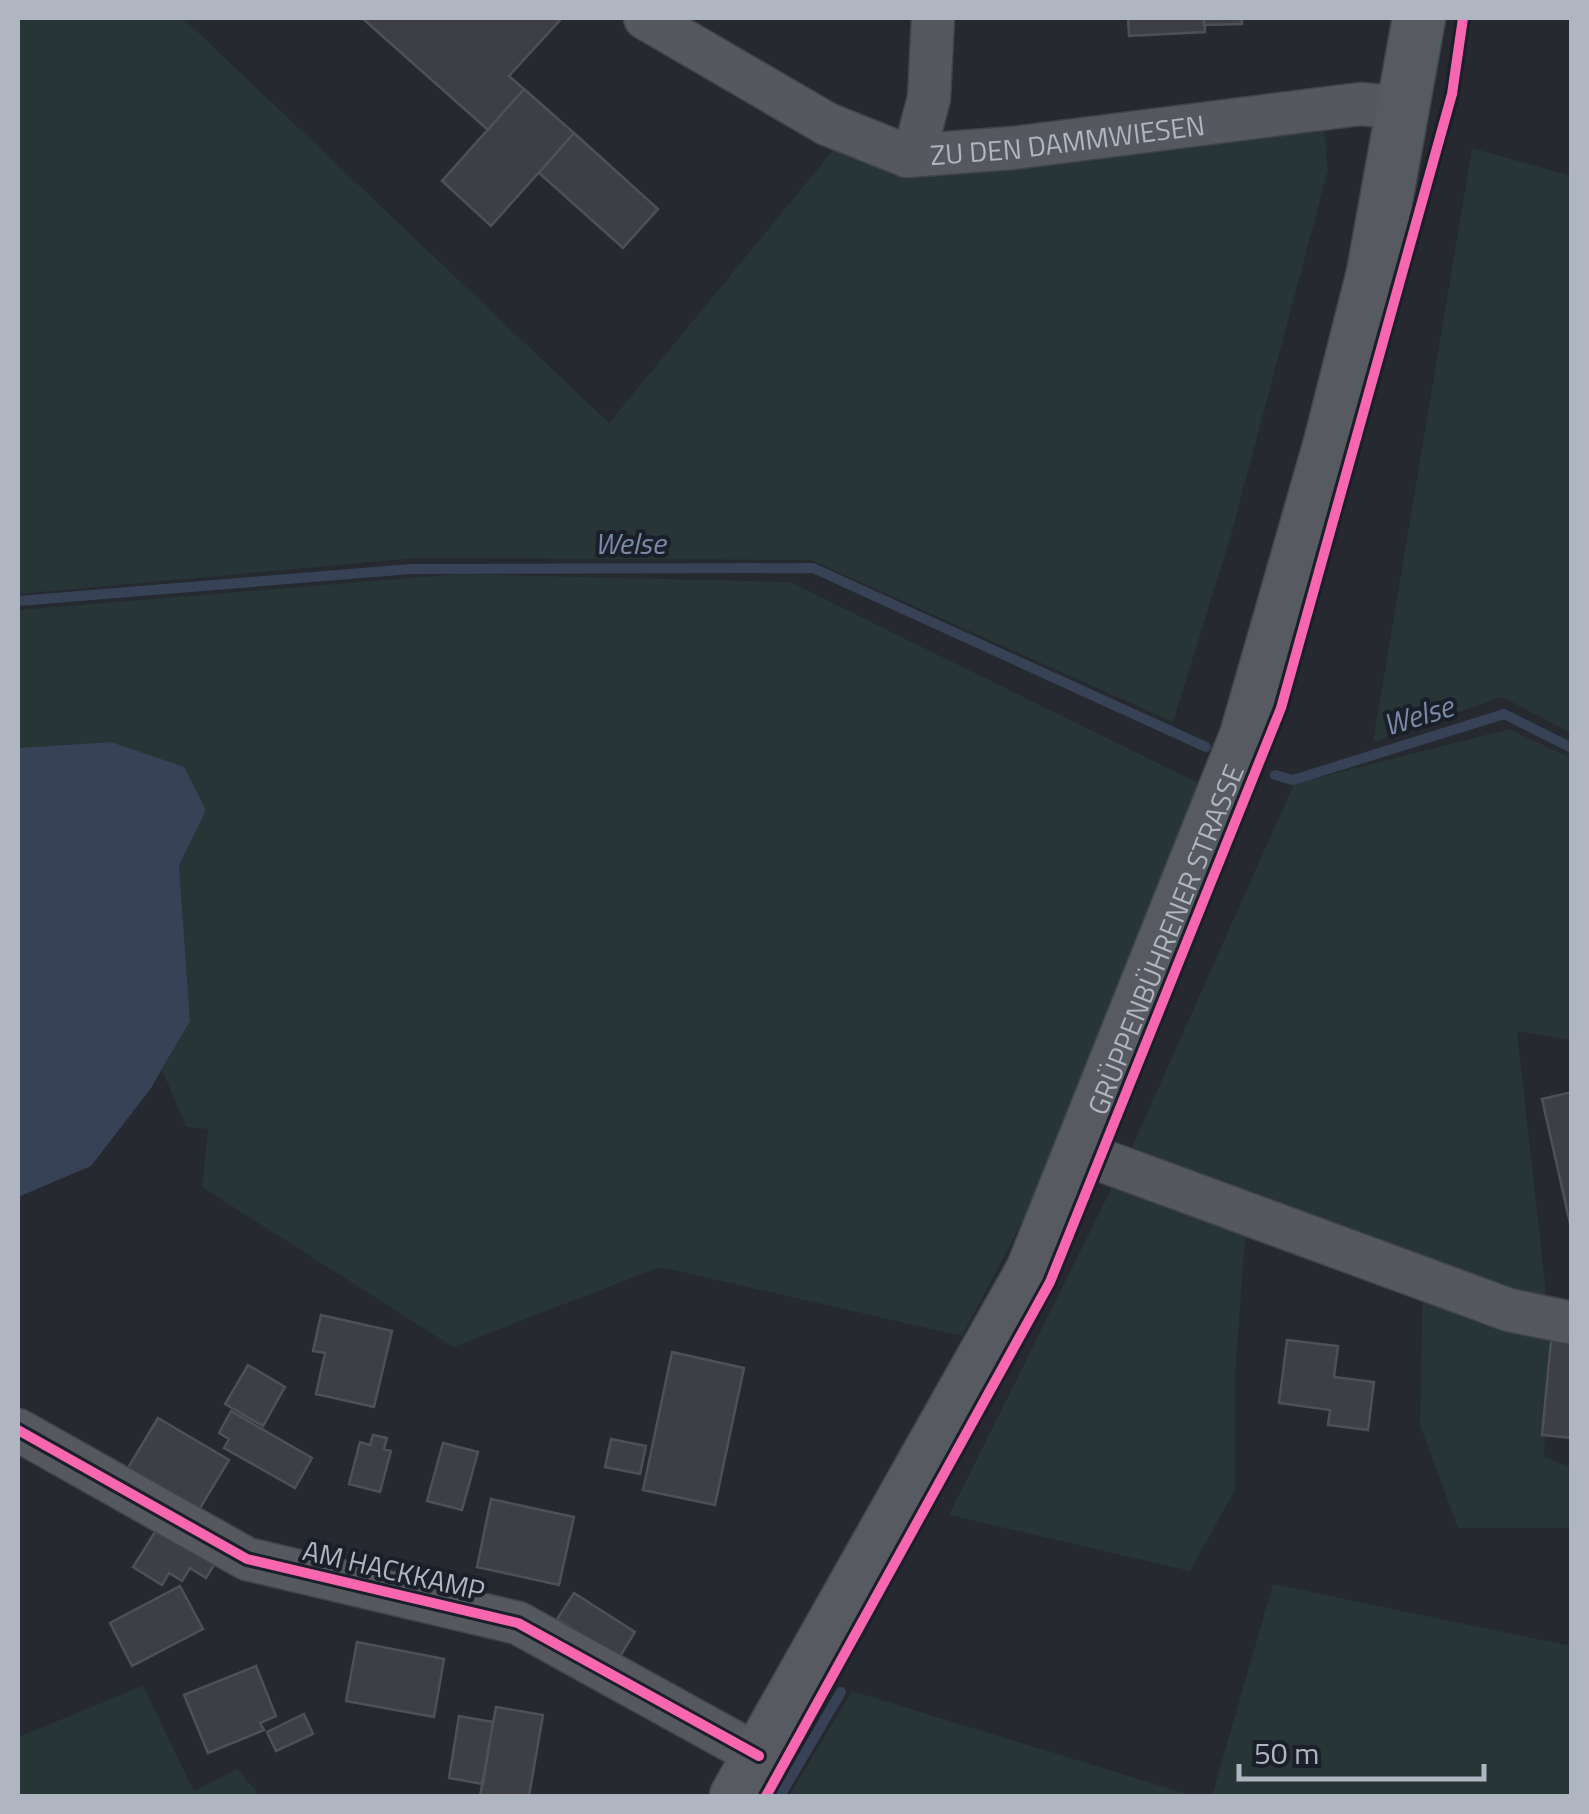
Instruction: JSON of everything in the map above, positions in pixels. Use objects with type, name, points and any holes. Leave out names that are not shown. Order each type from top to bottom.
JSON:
[{"type":"main road","name":"GRÜPPENBÜHRENER STRASSE","points":[[747,1776],[1032,1271],[1246,736],[1330,444],[1373,273],[1419,18]]},
{"type":"street","name":"ZU DEN DAMMWIESEN","points":[[645,18],[827,124],[914,155],[1013,148],[1360,104],[1405,108]]},
{"type":"street","points":[[914,155],[929,98],[933,18]]},
{"type":"street","points":[[1079,1152],[1509,1310],[1572,1323]]},
{"type":"street","name":"AM HACKKAMP","points":[[18,1430],[247,1558],[518,1623],[747,1776]]},
{"type":"shaded area","points":[[18,18],[183,18],[609,423],[839,143],[894,176],[1324,129],[1328,170],[1231,535],[1173,722],[811,560],[416,558],[18,594]]},
{"type":"shaded area","points":[[1472,148],[1571,176],[1571,733],[1502,697],[1373,742]]},
{"type":"shaded area","points":[[459,574],[790,582],[1200,784],[1069,1134],[962,1336],[660,1267],[453,1347],[202,1187],[208,1129],[186,1127],[162,1070],[190,1021],[179,866],[206,810],[111,742],[18,748],[18,610]]},
{"type":"shaded area","points":[[1509,729],[1571,758],[1571,1040],[1517,1031],[1550,1328],[1544,1457],[1571,1468],[1571,1528],[1458,1528],[1420,1425],[1423,1275],[1248,1200],[1235,1375],[1235,1490],[1190,1571],[949,1515],[1131,1149],[1294,784]]},
{"type":"shaded area","points":[[1273,1584],[1571,1646],[1571,1796],[1212,1796]]},
{"type":"shaded area","points":[[143,1686],[194,1791],[238,1769],[260,1796],[18,1796],[18,1737]]},
{"type":"shaded area","points":[[852,1691],[1194,1796],[789,1796]]},
{"type":"water","points":[[111,742],[184,767],[206,810],[179,866],[190,1021],[151,1088],[91,1166],[18,1197],[18,748]]},
{"type":"building","points":[[362,18],[562,18],[509,76],[524,89],[488,130]]},
{"type":"building","points":[[1128,18],[1204,18],[1205,32],[1129,36]]},
{"type":"building","points":[[1204,18],[1242,18],[1242,24],[1204,25]]},
{"type":"building","points":[[524,89],[574,133],[491,226],[442,181]]},
{"type":"building","points":[[574,133],[658,209],[623,248],[539,173]]},
{"type":"building","points":[[1572,1092],[1572,1232],[1542,1099]]},
{"type":"building","points":[[321,1315],[392,1331],[374,1407],[316,1394],[325,1353],[313,1351]]},
{"type":"building","points":[[1552,1331],[1572,1333],[1572,1438],[1542,1435]]},
{"type":"building","points":[[1287,1340],[1338,1346],[1334,1377],[1374,1382],[1368,1430],[1328,1425],[1330,1410],[1279,1403]]},
{"type":"building","points":[[672,1352],[744,1368],[715,1505],[643,1490]]},
{"type":"building","points":[[248,1365],[285,1387],[263,1426],[225,1404]]},
{"type":"building","points":[[231,1411],[312,1458],[295,1488],[224,1448],[229,1439],[219,1433]]},
{"type":"building","points":[[158,1418],[229,1460],[197,1513],[126,1471]]},
{"type":"building","points":[[373,1435],[387,1438],[384,1449],[391,1451],[380,1492],[349,1484],[360,1442],[370,1445]]},
{"type":"building","points":[[611,1439],[646,1446],[640,1474],[605,1467]]},
{"type":"building","points":[[443,1443],[478,1452],[462,1510],[427,1501]]},
{"type":"building","points":[[491,1499],[574,1517],[559,1585],[477,1567]]},
{"type":"building","points":[[160,1524],[217,1560],[206,1578],[190,1568],[182,1581],[169,1573],[162,1585],[133,1567]]},
{"type":"building","points":[[180,1586],[203,1629],[132,1666],[110,1623]]},
{"type":"building","points":[[574,1593],[635,1632],[619,1658],[557,1619]]},
{"type":"building","points":[[357,1642],[444,1659],[434,1717],[346,1701]]},
{"type":"building","points":[[256,1666],[276,1716],[260,1723],[264,1730],[208,1753],[184,1695]]},
{"type":"building","points":[[496,1707],[543,1715],[529,1796],[480,1796]]},
{"type":"building","points":[[304,1714],[313,1734],[276,1751],[267,1732]]},
{"type":"building","points":[[459,1716],[493,1722],[483,1784],[449,1778]]},
{"type":"waterway","name":"Welse","points":[[18,601],[411,569],[813,568],[1206,747]]},
{"type":"waterway","name":"Welse","points":[[1275,775],[1293,780],[1504,714],[1572,748]]},
{"type":"waterway","points":[[780,1796],[841,1692]]},
{"type":"cycle path","points":[[766,1796],[1050,1282],[1281,708],[1452,94],[1463,18]]},
{"type":"cycle path","points":[[18,1430],[247,1559],[518,1623],[759,1756]]}]
